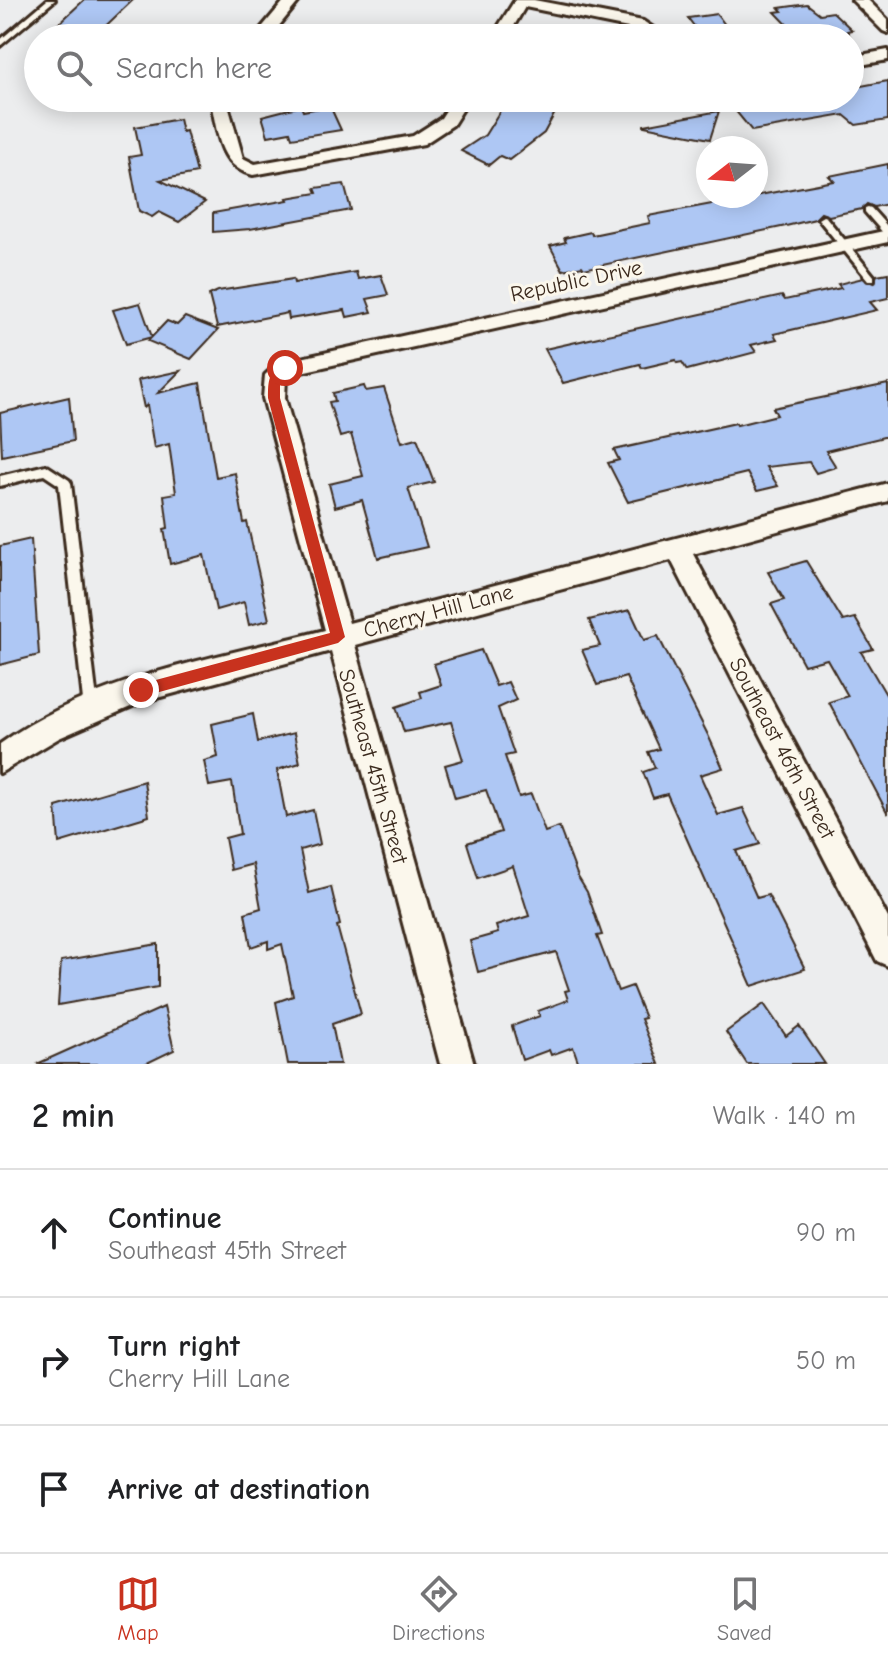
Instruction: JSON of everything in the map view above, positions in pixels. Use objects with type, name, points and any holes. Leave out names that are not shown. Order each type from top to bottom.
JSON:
[{"type":"street","points":[[273,24],[293,0]]},
{"type":"street","points":[[859,0],[888,28]]},
{"type":"street","points":[[508,24],[522,1],[637,24]]},
{"type":"street","points":[[864,59],[888,55]]},
{"type":"street","points":[[222,112],[234,158],[245,168],[266,169],[418,140],[447,121],[453,112]]},
{"type":"street","name":"Republic Drive","points":[[276,375],[285,368],[305,363],[888,235]]},
{"type":"street","name":"Southeast 45th Street","points":[[276,375],[274,398],[457,1064]]},
{"type":"street","name":"Cherry Hill Lane","points":[[0,760],[28,740],[91,709],[141,690],[888,492]]},
{"type":"street","name":"Southeast 46th Street","points":[[677,547],[888,950]]},
{"type":"lane","points":[[0,44],[51,0]]},
{"type":"lane","points":[[868,210],[888,235]]},
{"type":"lane","points":[[823,219],[871,278]]},
{"type":"lane","points":[[0,481],[46,470],[65,483],[91,709]]},
{"type":"building","points":[[84,0],[133,0],[108,24],[58,24]]},
{"type":"building","points":[[807,4],[820,14],[833,12],[846,24],[787,24],[775,12],[782,11],[779,8]]},
{"type":"building","points":[[717,14],[724,24],[692,24],[688,18]]},
{"type":"building","points":[[888,81],[888,120],[856,125],[844,115],[752,131],[736,112],[864,112],[864,85]]},
{"type":"building","points":[[278,112],[333,112],[341,130],[292,138],[290,132],[268,136],[262,116]]},
{"type":"building","points":[[499,112],[555,112],[544,133],[509,160],[500,156],[489,165],[461,151],[485,135]]},
{"type":"building","points":[[719,112],[711,136],[696,136],[644,126]]},
{"type":"building","points":[[179,119],[182,132],[186,131],[197,173],[160,180],[205,202],[179,222],[159,212],[152,217],[139,211],[129,157],[141,155],[135,127]]},
{"type":"building","points":[[888,164],[888,204],[874,207],[867,204],[862,209],[829,216],[821,213],[815,219],[786,226],[584,269],[582,266],[563,270],[550,246],[566,242],[564,238],[650,223],[648,216],[696,207],[768,208],[768,193],[834,181],[829,176]]},
{"type":"building","points":[[344,184],[351,210],[250,229],[213,232],[213,213],[288,200],[317,193],[315,188]]},
{"type":"building","points":[[356,272],[358,279],[381,275],[388,295],[367,299],[372,312],[347,317],[345,310],[289,319],[288,313],[217,327],[209,295],[218,291],[293,279],[294,283]]},
{"type":"building","points":[[888,273],[888,298],[870,302],[877,310],[774,334],[777,339],[751,345],[756,352],[687,370],[682,362],[677,363],[676,360],[642,368],[640,364],[563,383],[545,349],[782,296],[785,300],[841,288],[838,284],[863,278],[874,283],[877,275]]},
{"type":"building","points":[[140,303],[152,337],[126,344],[113,310]]},
{"type":"building","points":[[185,317],[218,330],[191,359],[148,341],[167,321],[177,325]]},
{"type":"building","points":[[180,371],[158,393],[200,383],[216,477],[235,473],[244,523],[247,522],[269,620],[249,625],[244,602],[216,610],[204,555],[170,564],[164,529],[168,528],[164,495],[176,493],[169,444],[154,448],[147,405],[144,408],[138,380]]},
{"type":"building","points":[[888,384],[888,436],[826,451],[836,467],[816,473],[809,462],[766,467],[778,486],[757,491],[747,473],[628,502],[608,463],[619,460],[614,450],[737,425],[777,415],[773,408]]},
{"type":"building","points":[[364,386],[366,391],[384,388],[402,442],[417,438],[434,482],[408,488],[427,547],[378,558],[362,500],[335,507],[329,484],[363,476],[351,434],[340,437],[329,402],[335,401],[333,393]]},
{"type":"building","points":[[69,397],[73,441],[2,456],[0,413]]},
{"type":"building","points":[[31,539],[39,655],[0,665],[0,546]]},
{"type":"building","points":[[806,561],[843,621],[855,618],[873,649],[861,652],[888,698],[888,814],[829,702],[848,696],[827,659],[804,665],[771,604],[784,600],[768,572]]},
{"type":"building","points":[[630,610],[644,640],[658,636],[708,735],[723,768],[700,775],[718,815],[743,808],[760,844],[736,851],[757,898],[768,895],[805,969],[752,986],[667,794],[653,798],[643,772],[655,768],[648,752],[659,749],[626,677],[597,685],[582,650],[600,646],[589,620]]},
{"type":"building","points":[[481,650],[496,686],[508,682],[516,700],[498,708],[514,754],[505,756],[519,797],[531,794],[545,832],[559,827],[587,892],[602,935],[597,936],[618,991],[632,986],[659,1064],[579,1064],[573,1047],[551,1055],[549,1050],[522,1060],[512,1026],[540,1016],[538,1011],[568,1000],[565,991],[569,990],[556,952],[478,972],[470,941],[498,933],[496,926],[529,916],[513,866],[478,878],[467,843],[501,832],[486,790],[455,798],[445,765],[463,760],[451,722],[404,732],[396,707],[422,698],[420,692],[441,685],[434,664]]},
{"type":"building","points":[[253,714],[258,742],[294,733],[300,763],[277,770],[286,817],[313,810],[320,844],[300,850],[309,893],[331,887],[340,925],[337,926],[361,1014],[332,1024],[340,1064],[288,1064],[276,1002],[293,996],[282,944],[268,949],[268,941],[251,947],[245,913],[261,908],[253,864],[231,870],[225,838],[240,834],[232,782],[209,786],[204,761],[218,757],[212,724]]},
{"type":"building","points":[[144,781],[149,816],[59,843],[56,807]]},
{"type":"building","points":[[158,944],[158,987],[58,1005],[61,961]]},
{"type":"building","points":[[764,1004],[786,1036],[799,1026],[825,1064],[747,1064],[726,1032]]},
{"type":"building","points":[[164,1007],[174,1050],[145,1064],[37,1064]]},
{"type":"route","points":[[141,690],[338,637],[274,398],[274,380],[285,368]]}]
